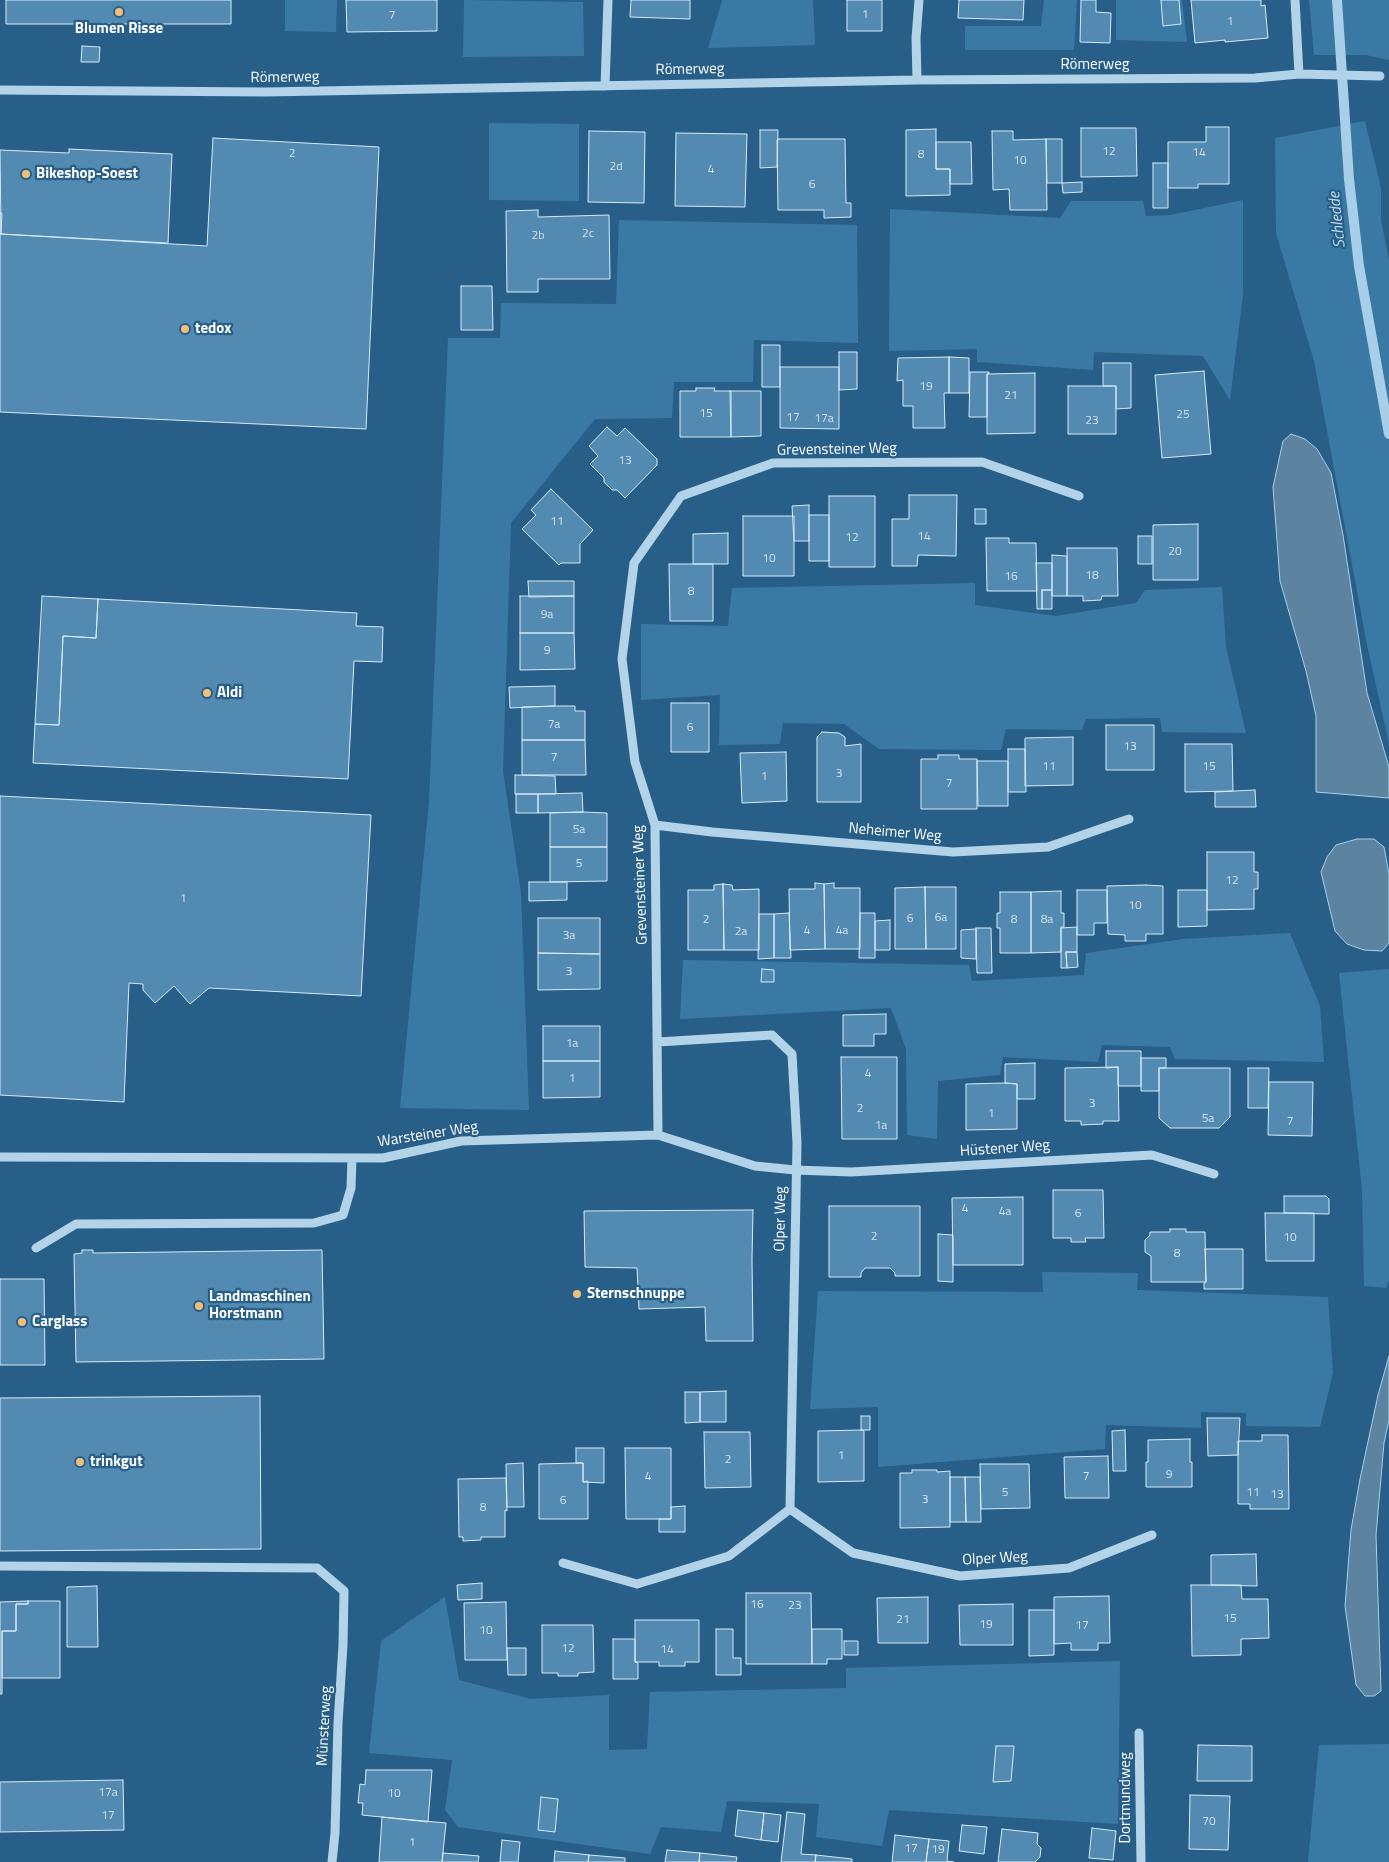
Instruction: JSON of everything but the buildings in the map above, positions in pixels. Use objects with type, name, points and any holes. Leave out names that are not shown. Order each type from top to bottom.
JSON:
[{"type":"street","points":[[605,86],[608,0]]},
{"type":"street","points":[[917,80],[916,38],[919,0]]},
{"type":"street","points":[[1295,0],[1299,74]]},
{"type":"street","name":"Römerweg","points":[[0,90],[266,92],[917,80],[1255,78],[1299,74],[1380,76]]},
{"type":"street","name":"Grevensteiner Weg","points":[[658,1135],[655,826],[635,762],[622,660],[634,563],[681,496],[773,463],[982,462],[1079,496]]},
{"type":"street","name":"Neheimer Weg","points":[[655,826],[953,852],[1048,847],[1129,819]]},
{"type":"street","points":[[658,1042],[772,1035],[792,1054],[797,1143],[795,1170]]},
{"type":"street","name":"Warsteiner Weg","points":[[0,1157],[383,1158],[461,1141],[658,1135],[755,1166],[795,1170]]},
{"type":"street","name":"Hüstener Weg","points":[[795,1170],[851,1172],[1152,1155],[1214,1174]]},
{"type":"street","points":[[36,1248],[76,1224],[314,1223],[343,1215],[351,1188],[352,1158]]},
{"type":"street","name":"Olper Weg","points":[[795,1170],[790,1509],[852,1553],[960,1576],[1069,1568],[1152,1535]]},
{"type":"street","points":[[563,1563],[637,1584],[729,1556],[790,1509]]},
{"type":"street","name":"Münsterweg","points":[[0,1566],[317,1568],[344,1590],[335,1833],[332,1862]]},
{"type":"street","name":"Dortmundweg","points":[[1140,1734],[1140,1862]]},
{"type":"shaded area","points":[[285,0],[337,0],[336,32],[285,31]]},
{"type":"shaded area","points":[[464,0],[583,2],[584,56],[463,57]]},
{"type":"shaded area","points":[[722,0],[813,0],[815,45],[708,48]]},
{"type":"shaded area","points":[[1044,0],[1077,0],[1074,50],[965,50],[965,26],[1041,26]]},
{"type":"shaded area","points":[[1116,0],[1182,0],[1187,42],[1116,40]]},
{"type":"shaded area","points":[[1309,0],[1389,0],[1389,60],[1366,55],[1314,55]]},
{"type":"shaded area","points":[[1365,121],[1381,188],[1381,220],[1389,260],[1389,743],[1367,645],[1314,361],[1276,233],[1275,138]]},
{"type":"shaded area","points":[[489,123],[579,124],[579,201],[489,200]]},
{"type":"shaded area","points":[[1243,200],[1243,294],[1230,400],[1203,356],[1094,352],[1093,370],[977,362],[977,349],[889,351],[890,209],[1060,218],[1071,201],[1143,201],[1146,216],[1171,215]]},
{"type":"shaded area","points":[[619,220],[857,225],[858,343],[754,340],[753,382],[674,382],[672,418],[595,419],[511,523],[503,771],[521,893],[529,1110],[400,1108],[429,801],[448,338],[500,338],[501,303],[616,304]]},
{"type":"shaded area","points":[[1291,434],[1305,439],[1317,449],[1331,473],[1343,535],[1367,693],[1389,767],[1389,798],[1316,792],[1316,716],[1306,671],[1280,581],[1273,487],[1283,441]]},
{"type":"shaded area","points":[[975,583],[975,605],[1056,616],[1136,603],[1145,590],[1222,587],[1226,647],[1246,733],[1162,732],[1160,718],[1086,719],[1082,730],[1006,729],[1001,750],[879,749],[844,724],[783,723],[780,744],[719,745],[720,695],[641,700],[641,624],[728,626],[732,588]]},
{"type":"shaded area","points":[[1357,839],[1374,839],[1384,847],[1389,874],[1389,943],[1382,951],[1364,950],[1347,944],[1335,931],[1321,872],[1327,857],[1336,845]]},
{"type":"shaded area","points":[[1290,933],[1320,1006],[1324,1062],[1175,1059],[1170,1047],[1102,1045],[1098,1062],[1003,1057],[1000,1075],[938,1081],[937,1139],[907,1135],[906,1049],[891,1008],[680,1019],[683,960],[969,965],[972,981],[1084,975],[1086,953],[1183,939]]},
{"type":"shaded area","points":[[1389,969],[1389,1281],[1386,1288],[1364,1286],[1362,1190],[1339,973]]},
{"type":"shaded area","points":[[1042,1272],[1138,1273],[1137,1290],[1328,1297],[1333,1373],[1320,1427],[1246,1426],[1246,1413],[1201,1412],[1201,1428],[1106,1425],[1105,1449],[878,1467],[878,1407],[810,1409],[818,1291],[1043,1292]]},
{"type":"shaded area","points":[[1389,1356],[1389,1420],[1384,1443],[1376,1535],[1381,1691],[1374,1696],[1365,1696],[1356,1685],[1345,1606],[1351,1530],[1378,1395]]},
{"type":"shaded area","points":[[445,1597],[459,1680],[531,1699],[609,1695],[609,1750],[647,1749],[650,1692],[846,1688],[846,1668],[1120,1661],[1118,1824],[889,1810],[882,1846],[816,1837],[819,1804],[727,1801],[721,1832],[661,1827],[650,1854],[458,1827],[445,1810],[452,1760],[369,1753],[381,1641]]},
{"type":"shaded area","points":[[1389,1744],[1389,1862],[1308,1862],[1319,1745]]},
{"type":"waterway","name":"Schledde","points":[[1337,0],[1349,179],[1359,266],[1389,434]]},
{"type":"place","name":"Blumen Risse","points":[[119,12]]},
{"type":"place","name":"Bikeshop-Soest","points":[[26,174]]},
{"type":"place","name":"tedox","points":[[185,329]]},
{"type":"place","name":"Aldi","points":[[207,693]]},
{"type":"place","name":"Sternschnuppe","points":[[577,1294]]},
{"type":"place","name":"Landmaschinen Horstmann","points":[[199,1306]]},
{"type":"place","name":"Carglass","points":[[22,1322]]},
{"type":"place","name":"trinkgut","points":[[80,1462]]}]
